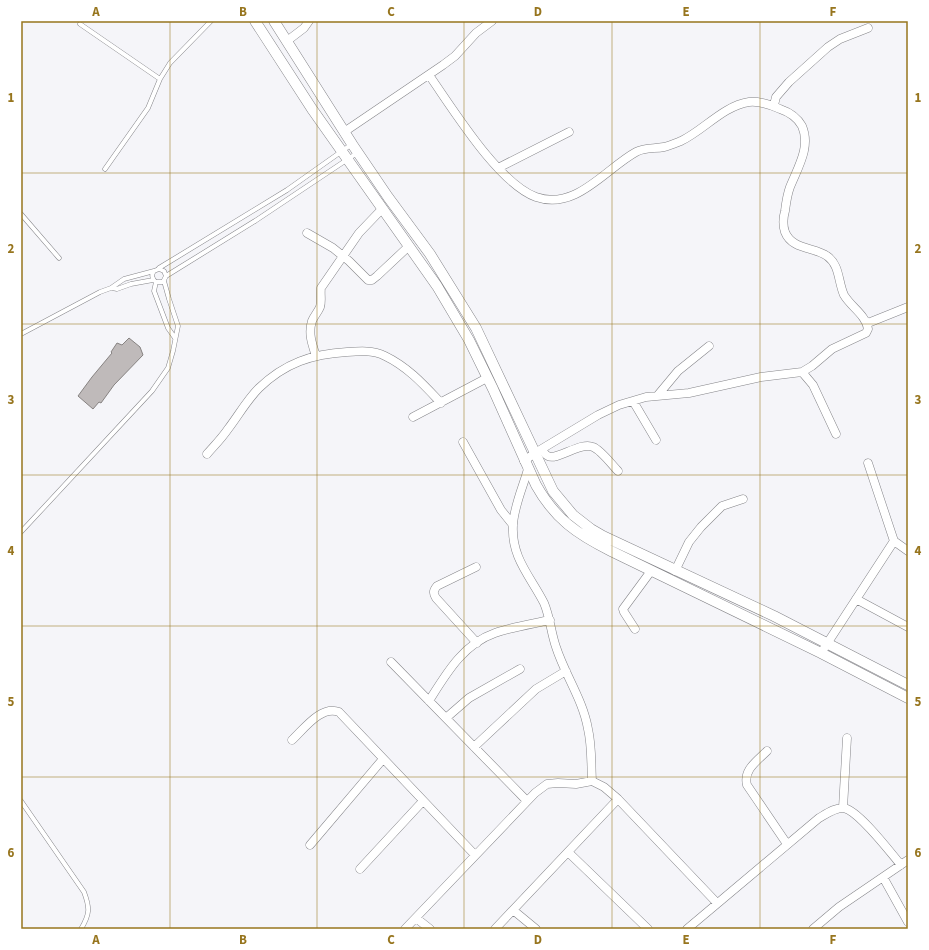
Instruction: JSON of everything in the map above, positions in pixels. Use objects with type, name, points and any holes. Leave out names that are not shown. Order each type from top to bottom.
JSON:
[{"type":"street","points":[[255,21],[344,156],[437,286],[469,340],[526,465],[543,498],[565,522],[578,533],[592,541],[821,653],[908,698]]},
{"type":"street","points":[[274,21],[344,132],[430,254],[476,328],[538,451],[553,490],[573,515],[603,536],[774,616],[908,686]]},
{"type":"street","points":[[287,41],[304,28],[309,21]]},
{"type":"street","points":[[344,132],[455,56],[476,33],[492,21]]},
{"type":"street","points":[[776,107],[774,105],[776,97],[789,82],[828,47],[840,39],[868,28]]},
{"type":"street","points":[[429,75],[468,130],[509,180],[523,191],[550,200],[569,198],[580,192],[637,151],[649,148],[664,147],[681,140],[726,111],[739,105],[749,102],[759,102],[788,112],[797,119],[802,126],[805,136],[805,146],[801,162],[787,197],[784,230],[793,242],[826,255],[833,261],[845,297],[868,323],[866,334],[832,349],[812,366],[802,372],[761,377],[689,393],[658,395],[609,408],[538,451],[526,465],[515,509],[513,525],[514,537],[519,559],[544,604],[550,620],[556,648],[580,704],[588,728],[592,781]]},
{"type":"street","points":[[498,168],[569,132]]},
{"type":"street","points":[[316,356],[310,337],[310,329],[312,320],[320,307],[321,288],[360,233],[382,209]]},
{"type":"street","points":[[307,233],[344,256],[368,280],[372,280],[408,246]]},
{"type":"street","points":[[868,323],[908,307]]},
{"type":"street","points":[[658,395],[678,371],[709,346]]},
{"type":"street","points":[[206,454],[222,437],[258,389],[269,379],[298,362],[316,356],[364,351],[374,352],[385,356],[407,369],[417,377],[441,403]]},
{"type":"street","points":[[802,372],[813,385],[836,434]]},
{"type":"street","points":[[413,417],[487,378]]},
{"type":"street","points":[[632,401],[656,440]]},
{"type":"street","points":[[463,442],[501,510],[513,525]]},
{"type":"street","points":[[538,451],[552,457],[575,448],[591,446],[618,471]]},
{"type":"street","points":[[868,463],[894,541],[908,551]]},
{"type":"street","points":[[675,571],[689,542],[701,527],[722,506],[743,499]]},
{"type":"street","points":[[821,653],[826,643],[894,541]]},
{"type":"street","points":[[476,567],[437,586],[433,593],[477,643]]},
{"type":"street","points":[[636,629],[623,609],[651,571]]},
{"type":"street","points":[[856,599],[907,625]]},
{"type":"street","points":[[429,700],[450,668],[477,643],[495,633],[550,620]]},
{"type":"street","points":[[391,662],[527,801]]},
{"type":"street","points":[[446,718],[469,698],[520,669]]},
{"type":"street","points":[[474,747],[536,689],[566,671]]},
{"type":"street","points":[[292,740],[320,713],[327,710],[339,712],[475,855]]},
{"type":"street","points":[[843,808],[846,738]]},
{"type":"street","points":[[767,751],[747,772],[745,779],[747,785],[787,844]]},
{"type":"street","points":[[310,845],[384,759]]},
{"type":"street","points":[[405,929],[527,801],[547,784],[558,783],[576,784],[592,781],[604,787],[618,799],[717,903]]},
{"type":"street","points":[[495,929],[618,799]]},
{"type":"street","points":[[360,869],[423,801]]},
{"type":"street","points":[[687,929],[818,818],[832,810],[843,808],[851,810],[861,819],[901,865]]},
{"type":"street","points":[[568,852],[648,929]]},
{"type":"street","points":[[813,929],[839,907],[908,860]]},
{"type":"street","points":[[882,877],[908,922]]},
{"type":"street","points":[[513,910],[536,929]]},
{"type":"street","points":[[416,918],[430,929]]},
{"type":"lane","points":[[104,169],[148,108],[160,79],[175,57],[211,21]]},
{"type":"lane","points":[[80,24],[160,79]]},
{"type":"lane","points":[[21,532],[152,391],[168,368],[174,350],[178,326],[164,281],[166,276],[282,204],[344,156],[352,144]]},
{"type":"lane","points":[[21,334],[100,292],[111,288],[124,279],[159,269],[344,156],[358,153]]},
{"type":"lane","points":[[21,214],[59,258]]},
{"type":"lane","points":[[159,269],[164,271],[166,276]]},
{"type":"lane","points":[[154,271],[152,276],[155,281],[154,292],[168,328],[175,338]]},
{"type":"lane","points":[[111,288],[117,289],[131,284],[164,281]]},
{"type":"lane","points":[[21,801],[84,892],[89,913],[81,929]]},
{"type":"building","points":[[129,338],[140,347],[143,355],[114,385],[101,403],[99,402],[93,409],[78,396],[112,353],[111,352],[117,343],[122,345]]}]
